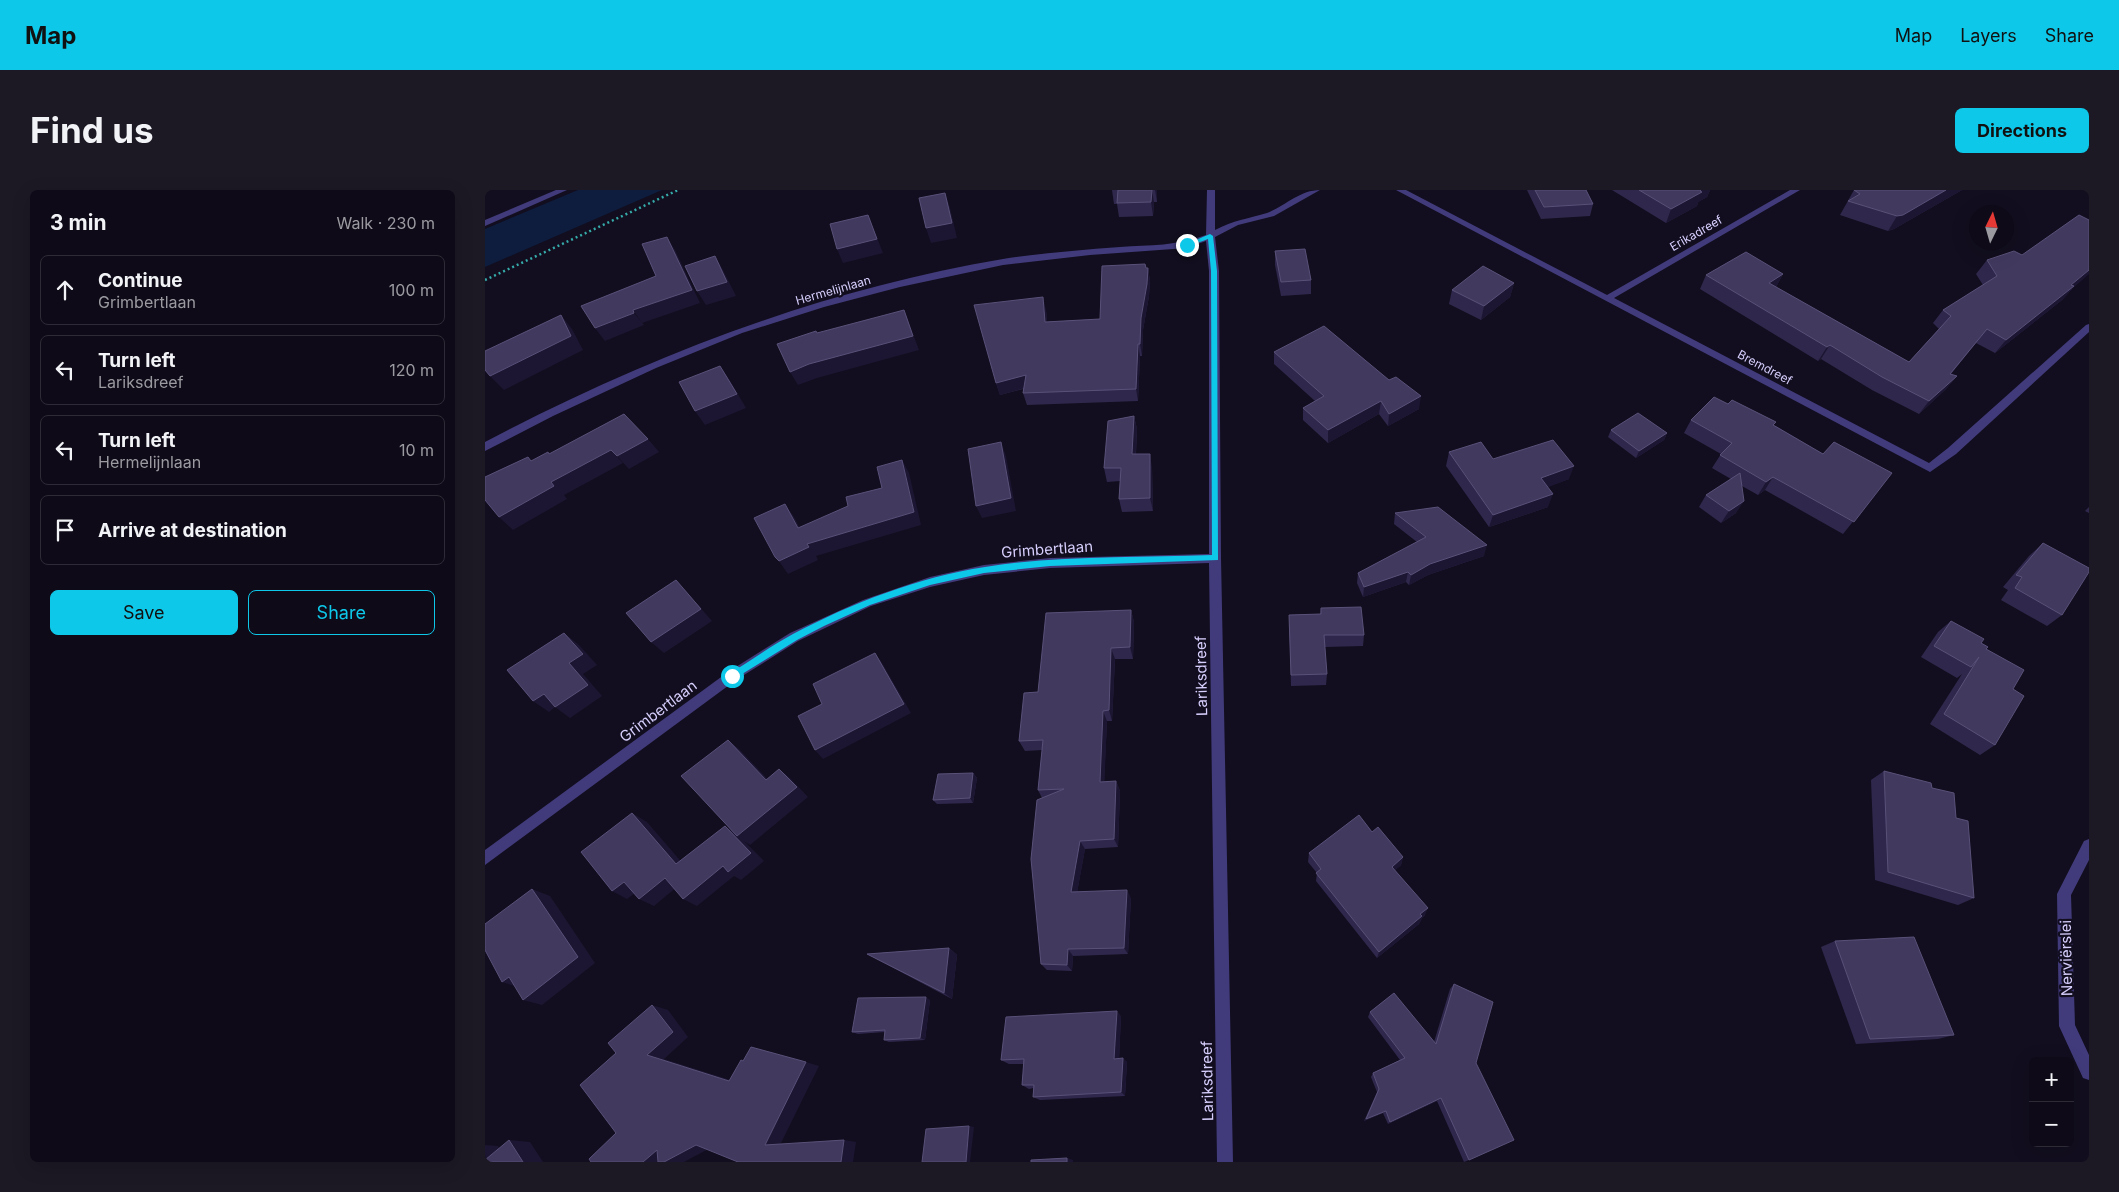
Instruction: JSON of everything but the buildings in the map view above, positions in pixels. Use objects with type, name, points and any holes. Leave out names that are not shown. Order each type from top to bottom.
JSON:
[{"type":"street","points":[[485,223],[563,190]]},
{"type":"street","name":"Lariksdreef","points":[[1211,190],[1210,236],[1214,271],[1215,558],[1225,1162]]},
{"type":"street","name":"Hermelijnlaan","points":[[485,447],[549,413],[652,366],[739,331],[821,305],[900,284],[1003,262],[1090,252],[1187,245],[1235,223],[1271,214],[1316,190]]},
{"type":"street","name":"Bremdreef","points":[[1400,190],[1930,468],[1952,452],[2089,327]]},
{"type":"street","name":"Erikadreef","points":[[1608,298],[1796,190]]},
{"type":"street","name":"Grimbertlaan","points":[[485,858],[732,676],[794,637],[867,603],[930,582],[984,570],[1050,563],[1215,558]]},
{"type":"street","name":"Nerviërslei","points":[[2089,846],[2064,894],[2067,1026],[2089,1072]]},
{"type":"path","points":[[485,280],[678,190]]},
{"type":"water","points":[[578,190],[662,190],[485,267],[485,229]]},
{"type":"route","points":[[732,676],[794,637],[821,624],[867,603],[930,582],[984,570],[1050,563],[1215,558],[1214,271],[1210,236],[1187,245]]}]
